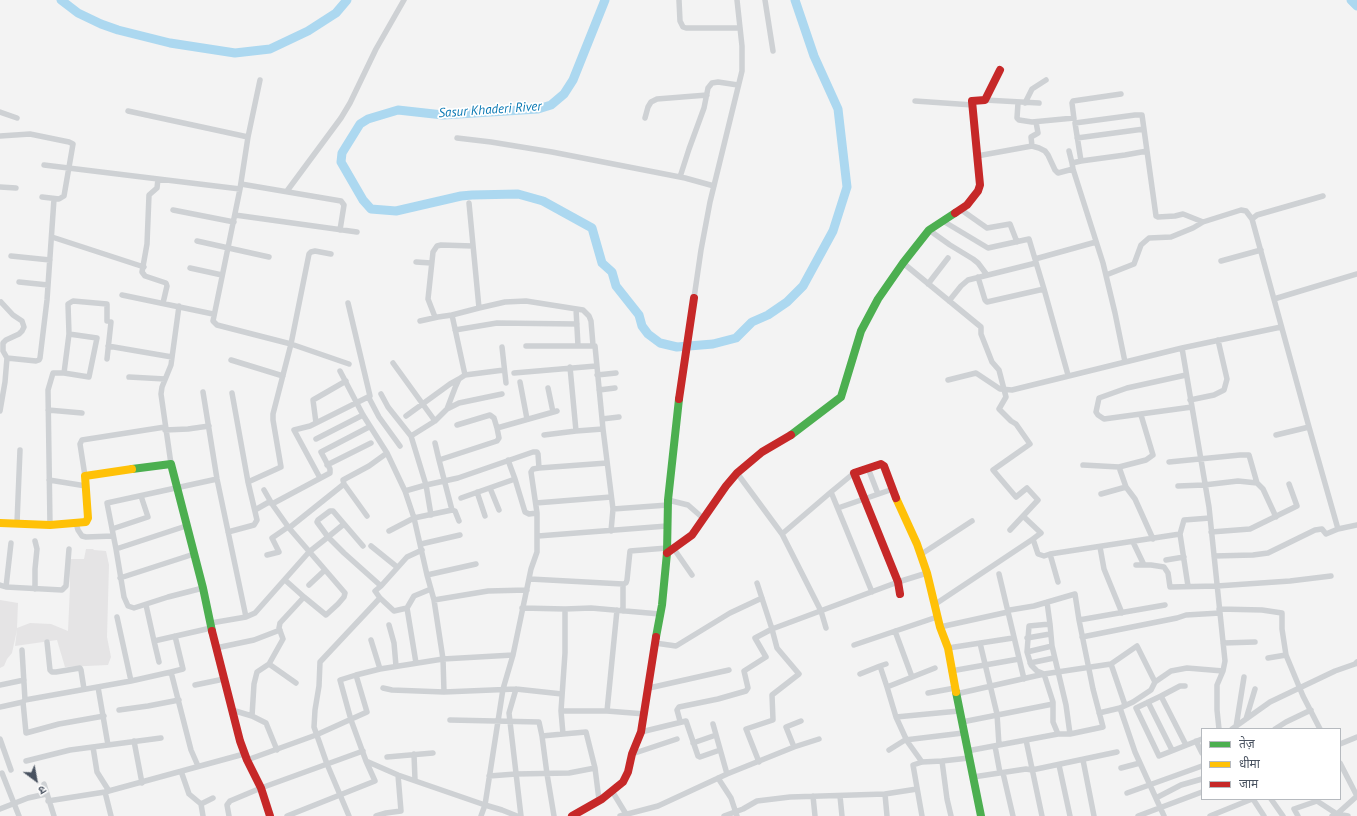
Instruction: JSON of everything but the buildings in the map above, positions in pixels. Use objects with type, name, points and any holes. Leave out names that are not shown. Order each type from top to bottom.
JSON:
[{"type":"street","points":[[287,191],[341,118],[350,103],[376,49],[404,0]]},
{"type":"street","points":[[679,0],[680,21],[683,27],[740,28]]},
{"type":"street","points":[[572,816],[599,800],[623,782],[628,772],[632,754],[641,732],[645,714],[654,643],[660,614],[669,550],[667,526],[668,502],[681,381],[701,250],[714,186],[742,71],[742,46],[737,0]]},
{"type":"street","points":[[765,0],[773,51]]},
{"type":"street","points":[[985,100],[1000,70]]},
{"type":"street","points":[[260,80],[248,137],[234,222],[212,322],[217,325],[291,344],[349,364]]},
{"type":"street","points":[[1025,103],[1032,89],[1046,80]]},
{"type":"street","points":[[680,177],[688,149],[704,108],[708,88],[712,83],[718,82],[738,85]]},
{"type":"street","points":[[1081,160],[1072,103],[1073,101],[1121,94]]},
{"type":"street","points":[[645,118],[648,107],[651,102],[656,99],[707,96]]},
{"type":"street","points":[[607,711],[623,584],[626,583],[627,580],[630,550],[669,550],[692,536],[737,473],[762,452],[788,437],[841,397],[861,331],[878,299],[903,263],[929,230],[967,205],[979,189],[972,101],[985,100],[1039,103]]},
{"type":"street","points":[[915,101],[973,105]]},
{"type":"street","points":[[1018,103],[1018,120],[1028,122],[1142,115],[1156,216],[1183,214],[1203,222]]},
{"type":"street","points":[[128,111],[248,137]]},
{"type":"street","points":[[0,112],[17,118]]},
{"type":"street","points":[[1032,146],[1031,137],[1038,133],[1036,122]]},
{"type":"street","points":[[1078,138],[1144,128]]},
{"type":"street","points":[[0,136],[30,134],[72,142],[73,147],[64,196],[59,199],[42,197]]},
{"type":"street","points":[[457,138],[552,152],[680,177],[714,186]]},
{"type":"street","points":[[976,156],[1032,146],[1045,151],[1056,172],[1058,173],[1081,160],[1147,151]]},
{"type":"street","points":[[1069,151],[1072,166],[1106,275],[1125,362]]},
{"type":"street","points":[[44,165],[158,179],[287,191],[341,201],[344,205],[340,230]]},
{"type":"street","points":[[158,179],[157,188],[149,195],[147,244],[142,272],[144,276],[166,283],[167,286],[163,303]]},
{"type":"street","points":[[0,187],[16,188]]},
{"type":"street","points":[[1252,219],[1257,214],[1323,196]]},
{"type":"street","points":[[6,358],[39,360],[48,285],[54,199]]},
{"type":"street","points":[[469,203],[479,308]]},
{"type":"street","points":[[173,210],[234,222]]},
{"type":"street","points":[[960,210],[987,228],[1010,224],[1017,242]]},
{"type":"street","points":[[1106,275],[1134,264],[1141,245],[1149,238],[1171,237],[1194,228],[1203,222],[1241,210],[1246,211],[1252,219],[1261,250],[1281,327],[1338,529]]},
{"type":"street","points":[[235,215],[357,232]]},
{"type":"street","points":[[943,221],[988,248],[1029,239],[1068,375]]},
{"type":"street","points":[[929,230],[973,259],[987,275]]},
{"type":"street","points":[[52,237],[144,267]]},
{"type":"street","points":[[197,241],[269,257]]},
{"type":"street","points":[[949,301],[964,283],[978,277],[1096,242]]},
{"type":"street","points":[[435,318],[428,299],[433,252],[437,246],[441,245],[473,246]]},
{"type":"street","points":[[1221,261],[1261,250]]},
{"type":"street","points":[[248,482],[281,467],[273,420],[291,344],[309,254],[315,251],[331,254]]},
{"type":"street","points":[[11,256],[50,260]]},
{"type":"street","points":[[928,284],[948,258]]},
{"type":"street","points":[[416,262],[431,264]]},
{"type":"street","points":[[903,263],[981,327],[992,362],[999,370],[1006,397],[999,409],[1016,424],[1030,444],[993,470],[1016,497],[1027,488],[1038,500],[1010,530]]},
{"type":"street","points":[[190,268],[222,275]]},
{"type":"street","points":[[1274,299],[1357,274]]},
{"type":"street","points":[[978,277],[985,300],[987,302],[1044,289]]},
{"type":"street","points":[[19,282],[48,285]]},
{"type":"street","points":[[122,295],[213,314]]},
{"type":"street","points":[[64,373],[69,334],[68,304],[73,301],[107,304],[109,322],[107,359]]},
{"type":"street","points":[[420,322],[505,302],[526,301],[583,310],[589,316],[591,321],[593,345],[596,349],[596,366],[606,463],[613,509],[611,531]]},
{"type":"street","points":[[0,411],[5,382],[6,358],[3,351],[3,343],[19,334],[24,327],[22,321],[13,315],[1,302]]},
{"type":"street","points":[[348,303],[370,395],[369,398],[379,417],[400,446]]},
{"type":"street","points":[[179,306],[172,357],[161,394],[171,464],[203,588],[216,648],[232,710],[246,757],[261,788],[270,816]]},
{"type":"street","points":[[576,309],[578,346]]},
{"type":"street","points":[[452,315],[465,375]]},
{"type":"street","points":[[455,330],[497,323],[577,324]]},
{"type":"street","points":[[948,380],[976,373],[1000,389],[1012,390],[1182,348],[1281,327]]},
{"type":"street","points":[[50,524],[48,390],[52,373],[64,373],[89,377],[97,338],[69,334]]},
{"type":"street","points":[[1190,400],[1214,396],[1224,390],[1227,379],[1218,340]]},
{"type":"street","points":[[526,346],[593,345]]},
{"type":"street","points":[[108,346],[172,357]]},
{"type":"street","points":[[502,347],[506,383]]},
{"type":"street","points":[[1182,348],[1210,518],[1225,661],[1223,671],[1217,685],[1219,728]]},
{"type":"street","points":[[231,360],[283,376]]},
{"type":"street","points":[[393,363],[435,420]]},
{"type":"street","points":[[514,373],[596,366]]},
{"type":"street","points":[[570,368],[576,431]]},
{"type":"street","points":[[406,416],[465,375],[504,370]]},
{"type":"street","points":[[340,371],[363,416],[388,453],[405,492],[414,518],[434,600],[443,659],[444,692]]},
{"type":"street","points":[[597,375],[616,373]]},
{"type":"street","points":[[1186,375],[1127,388],[1099,398],[1096,412],[1104,419],[1192,407]]},
{"type":"street","points":[[129,377],[165,379]]},
{"type":"street","points":[[448,409],[459,379]]},
{"type":"street","points":[[316,423],[313,400],[346,381]]},
{"type":"street","points":[[520,382],[527,420]]},
{"type":"street","points":[[497,428],[555,412],[548,388]]},
{"type":"street","points":[[599,390],[615,388]]},
{"type":"street","points":[[203,392],[217,479],[246,617]]},
{"type":"street","points":[[228,532],[256,524],[257,520],[248,482],[232,394]]},
{"type":"street","points":[[381,394],[388,407],[411,436],[426,485],[431,514]]},
{"type":"street","points":[[411,436],[435,420],[448,409],[459,403],[502,394]]},
{"type":"street","points":[[320,478],[294,431],[296,428],[310,426],[369,398]]},
{"type":"street","points":[[48,410],[82,413]]},
{"type":"street","points":[[439,460],[499,438],[494,418],[490,415],[457,425]]},
{"type":"street","points":[[1083,465],[1119,467],[1146,460],[1153,455],[1141,415]]},
{"type":"street","points":[[316,440],[363,416]]},
{"type":"street","points":[[602,419],[619,417]]},
{"type":"street","points":[[0,523],[50,524],[88,521],[85,476],[80,444],[82,440],[165,428],[188,429],[209,426]]},
{"type":"street","points":[[255,510],[269,502],[272,504],[331,472],[321,454],[322,451],[369,426]]},
{"type":"street","points":[[1276,435],[1309,427]]},
{"type":"street","points":[[544,434],[603,429]]},
{"type":"street","points":[[327,465],[371,443]]},
{"type":"street","points":[[434,443],[452,510],[455,510],[459,521]]},
{"type":"street","points":[[17,523],[20,450]]},
{"type":"street","points":[[405,492],[426,485],[458,478],[508,460],[537,452],[539,468]]},
{"type":"street","points":[[367,516],[344,484],[343,480],[369,466],[388,453]]},
{"type":"street","points":[[1169,462],[1249,455],[1257,483],[1263,489],[1276,517]]},
{"type":"street","points":[[508,460],[525,512],[529,514],[537,513]]},
{"type":"street","points":[[481,816],[485,805],[503,689],[513,655],[522,608],[537,552],[537,513],[531,472],[533,469],[539,468],[606,463]]},
{"type":"street","points":[[85,476],[171,464]]},
{"type":"street","points":[[782,534],[854,473],[881,464],[883,465],[927,573],[937,617],[948,648],[951,671],[981,816]]},
{"type":"street","points":[[1119,467],[1126,487],[1135,499],[1154,539]]},
{"type":"street","points":[[868,468],[878,494]]},
{"type":"street","points":[[737,473],[782,534],[820,611],[826,628]]},
{"type":"street","points":[[854,473],[898,582],[900,594]]},
{"type":"street","points":[[203,588],[134,608],[128,606],[124,597],[120,578],[107,502],[217,479]]},
{"type":"street","points":[[461,498],[515,479]]},
{"type":"street","points":[[49,480],[86,486]]},
{"type":"street","points":[[1178,486],[1238,481],[1257,483]]},
{"type":"street","points":[[267,555],[279,552],[272,538],[344,484]]},
{"type":"street","points":[[1211,532],[1250,528],[1297,506],[1289,484]]},
{"type":"street","points":[[1101,494],[1126,487]]},
{"type":"street","points":[[490,488],[499,510]]},
{"type":"street","points":[[838,508],[892,489]]},
{"type":"street","points":[[264,490],[288,527],[344,591],[344,597],[326,615],[285,580]]},
{"type":"street","points":[[477,492],[485,516]]},
{"type":"street","points":[[831,492],[872,592]]},
{"type":"street","points":[[112,529],[148,517],[140,496]]},
{"type":"street","points":[[536,503],[611,497]]},
{"type":"street","points":[[613,509],[668,502],[688,505],[704,519]]},
{"type":"street","points":[[389,532],[414,518],[452,510]]},
{"type":"street","points":[[363,546],[332,511],[318,520],[318,523],[328,537],[381,586]]},
{"type":"street","points":[[934,604],[1041,533],[1023,516]]},
{"type":"street","points":[[1188,586],[1180,534],[1184,520],[1210,518]]},
{"type":"street","points":[[920,555],[972,521]]},
{"type":"street","points":[[76,522],[78,530],[82,536],[113,536]]},
{"type":"street","points":[[154,641],[246,617],[255,613],[310,552],[344,524]]},
{"type":"street","points":[[1214,556],[1268,553],[1315,530],[1322,529],[1326,534],[1338,529],[1357,525]]},
{"type":"street","points":[[116,550],[186,526]]},
{"type":"street","points":[[538,536],[667,526]]},
{"type":"street","points":[[1033,539],[1038,554],[1044,556],[1180,534]]},
{"type":"street","points":[[407,608],[394,611],[375,591],[407,557],[421,547],[460,536]]},
{"type":"street","points":[[35,541],[37,549],[35,589]]},
{"type":"street","points":[[1133,542],[1144,565]]},
{"type":"street","points":[[6,587],[11,543]]},
{"type":"street","points":[[371,546],[397,567]]},
{"type":"street","points":[[1100,547],[1104,569],[1122,613]]},
{"type":"street","points":[[0,585],[6,587],[62,590],[66,586],[69,550]]},
{"type":"street","points":[[669,550],[692,575]]},
{"type":"street","points":[[120,578],[194,554]]},
{"type":"street","points":[[1050,554],[1058,582]]},
{"type":"street","points":[[1166,560],[1184,557]]},
{"type":"street","points":[[427,575],[476,564]]},
{"type":"street","points":[[1136,565],[1164,567],[1168,573],[1170,587],[1217,586],[1290,581],[1331,576]]},
{"type":"street","points":[[309,585],[325,570]]},
{"type":"street","points":[[680,721],[677,710],[679,707],[718,699],[746,691],[748,688],[744,671],[766,657],[755,638],[772,629],[898,582],[927,573]]},
{"type":"street","points":[[999,574],[1013,638],[1020,659],[1024,679]]},
{"type":"street","points":[[530,579],[623,584]]},
{"type":"street","points":[[757,583],[777,648],[799,674],[772,695],[772,720],[746,729],[759,762]]},
{"type":"street","points":[[416,663],[407,608],[414,596],[431,589]]},
{"type":"street","points":[[434,600],[488,591],[527,590]]},
{"type":"street","points":[[922,816],[916,789],[913,765],[922,762],[942,761],[997,746],[1026,740],[1058,734],[1070,734],[1103,727],[1078,620],[1075,594],[1010,610],[1008,612],[940,627]]},
{"type":"street","points":[[252,716],[254,684],[257,672],[269,664],[283,639],[279,626],[280,623],[304,597]]},
{"type":"street","points":[[349,816],[327,764],[314,727],[319,686],[320,662],[380,598]]},
{"type":"street","points":[[654,643],[676,646],[730,613],[762,598]]},
{"type":"street","points":[[1047,602],[1054,658],[1066,706],[1070,734]]},
{"type":"street","points":[[146,605],[159,662]]},
{"type":"street","points":[[1078,620],[1165,605]]},
{"type":"street","points":[[522,608],[591,608],[660,614]]},
{"type":"street","points":[[563,734],[562,694],[565,653],[565,609]]},
{"type":"street","points":[[1082,637],[1186,615],[1220,611],[1262,610],[1282,613],[1282,629],[1286,655],[1299,687],[1320,728]]},
{"type":"street","points":[[117,617],[131,681]]},
{"type":"street","points":[[854,645],[937,617]]},
{"type":"street","points":[[1044,674],[1037,671],[1030,663],[1027,652],[1029,626],[1050,624]]},
{"type":"street","points":[[389,625],[394,643],[396,666]]},
{"type":"street","points":[[216,648],[254,640],[280,630]]},
{"type":"street","points":[[895,631],[912,677]]},
{"type":"street","points":[[1028,638],[1050,634]]},
{"type":"street","points":[[0,707],[183,669],[175,636]]},
{"type":"street","points":[[948,648],[1013,638]]},
{"type":"street","points":[[371,640],[380,669]]},
{"type":"street","points":[[47,642],[50,670],[52,672],[56,672],[80,668],[84,689]]},
{"type":"street","points":[[1223,643],[1255,642]]},
{"type":"street","points":[[980,643],[997,714],[997,746],[1013,816]]},
{"type":"street","points":[[1027,652],[1052,646]]},
{"type":"street","points":[[928,693],[990,687],[1044,674],[1111,664],[1137,646],[1155,682]]},
{"type":"street","points":[[22,650],[26,733],[58,724],[104,716]]},
{"type":"street","points":[[287,816],[375,781],[351,720],[340,680],[380,669],[443,659],[513,655]]},
{"type":"street","points":[[1268,658],[1286,655]]},
{"type":"street","points":[[1030,663],[1054,658]]},
{"type":"street","points":[[951,671],[1020,659]]},
{"type":"street","points":[[1234,728],[1270,702],[1299,687],[1357,662]]},
{"type":"street","points":[[269,664],[296,684]]},
{"type":"street","points":[[860,674],[886,664]]},
{"type":"street","points":[[1111,664],[1135,752],[1164,816]]},
{"type":"street","points":[[880,666],[896,717],[907,740],[922,762]]},
{"type":"street","points":[[887,687],[935,668]]},
{"type":"street","points":[[1099,713],[1134,702],[1151,690],[1155,682],[1171,671],[1187,668],[1223,671]]},
{"type":"street","points":[[649,688],[729,670]]},
{"type":"street","points":[[171,672],[191,750],[198,766]]},
{"type":"street","points":[[1044,674],[1053,704],[1053,722],[1058,734]]},
{"type":"street","points":[[48,801],[107,792],[198,766],[277,750],[316,735],[367,712],[356,675]]},
{"type":"street","points":[[1234,728],[1244,677]]},
{"type":"street","points":[[195,685],[224,679]]},
{"type":"street","points":[[0,685],[24,680]]},
{"type":"street","points":[[1185,686],[1180,686],[1136,708],[1158,756],[1199,740]]},
{"type":"street","points":[[98,687],[108,745]]},
{"type":"street","points":[[383,688],[392,690],[444,692],[516,689],[562,694]]},
{"type":"street","points":[[516,689],[510,713],[521,816]]},
{"type":"street","points":[[1246,719],[1255,689]]},
{"type":"street","points":[[1161,696],[1186,745]]},
{"type":"street","points":[[119,710],[179,700]]},
{"type":"street","points":[[1148,702],[1172,750]]},
{"type":"street","points":[[962,722],[1053,704]]},
{"type":"street","points":[[232,710],[252,716],[266,723],[277,750]]},
{"type":"street","points":[[1277,728],[1311,710]]},
{"type":"street","points":[[562,711],[607,711],[645,714]]},
{"type":"street","points":[[896,717],[959,711]]},
{"type":"street","points":[[450,720],[539,722],[541,724],[554,816]]},
{"type":"street","points":[[641,732],[680,721],[686,721],[698,756],[700,757],[720,750]]},
{"type":"street","points":[[794,747],[786,727],[801,721]]},
{"type":"street","points":[[714,724],[726,774]]},
{"type":"street","points":[[542,736],[586,732],[595,768],[599,800]]},
{"type":"street","points":[[889,750],[907,740],[964,733]]},
{"type":"street","points":[[693,743],[716,735]]},
{"type":"street","points":[[1341,744],[1357,737]]},
{"type":"street","points":[[26,761],[70,750],[161,738]]},
{"type":"street","points":[[0,739],[10,770]]},
{"type":"street","points":[[632,754],[677,739]]},
{"type":"street","points":[[612,791],[623,815],[658,806],[726,774],[794,747],[819,739]]},
{"type":"street","points":[[1026,740],[1042,816]]},
{"type":"street","points":[[134,742],[142,783]]},
{"type":"street","points":[[93,747],[97,772],[107,792],[112,816]]},
{"type":"street","points":[[229,816],[227,805],[230,801],[261,788],[363,751]]},
{"type":"street","points":[[973,777],[1026,769],[1032,770],[1117,752]]},
{"type":"street","points":[[386,758],[433,753]]},
{"type":"street","points":[[414,754],[415,780]]},
{"type":"street","points":[[1083,760],[1094,816]]},
{"type":"street","points":[[366,761],[398,775],[517,816]]},
{"type":"street","points":[[942,761],[951,816]]},
{"type":"street","points":[[0,764],[8,762]]},
{"type":"street","points":[[1120,768],[1140,763]]},
{"type":"street","points":[[1059,765],[1070,816]]},
{"type":"street","points":[[1127,793],[1201,766]]},
{"type":"street","points":[[1335,815],[1357,796],[1341,766]]},
{"type":"street","points":[[489,776],[569,773],[595,768]]},
{"type":"street","points":[[181,772],[189,794],[201,804],[203,816]]},
{"type":"street","points":[[2,773],[20,816]]},
{"type":"street","points":[[376,816],[386,812],[401,811],[398,775]]},
{"type":"street","points":[[718,778],[731,798],[736,814]]},
{"type":"street","points":[[1156,798],[1181,786],[1201,780]]},
{"type":"street","points":[[44,784],[48,801],[54,816]]},
{"type":"street","points":[[724,816],[736,814],[757,801],[813,796],[885,794],[916,789]]},
{"type":"street","points":[[1138,816],[1201,792]]},
{"type":"street","points":[[0,809],[14,803],[46,794]]},
{"type":"street","points":[[885,794],[887,816]]},
{"type":"street","points":[[813,796],[816,816]]},
{"type":"street","points":[[840,796],[842,816]]},
{"type":"street","points":[[201,804],[213,798]]},
{"type":"street","points":[[1210,816],[1250,800]]},
{"type":"street","points":[[1253,800],[1264,816]]},
{"type":"street","points":[[1272,800],[1283,816]]},
{"type":"street","points":[[1298,816],[1294,809],[1317,800],[1335,815],[1348,816]]},
{"type":"shaded area","points":[[86,549],[106,551],[109,565],[107,637],[111,657],[108,665],[65,667],[57,640],[15,646],[17,630],[12,653],[4,666],[0,668],[0,600],[18,603],[17,628],[30,623],[51,624],[68,631],[70,559],[84,559]]},
{"type":"waterway","name":"Sasur Khaderi River","points":[[61,0],[78,13],[118,30],[170,43],[235,53],[270,49],[308,31],[336,13],[347,0]]},
{"type":"waterway","name":"Sasur Khaderi River","points":[[605,0],[573,80],[564,94],[551,105],[538,109],[443,115],[398,110],[368,119],[360,124],[342,153],[341,162],[363,200],[371,209],[396,211],[461,196],[472,195],[518,194],[543,201],[592,228],[602,263],[612,272],[616,286],[639,315],[642,326],[648,334],[660,343],[677,347],[713,344],[736,338],[752,322],[768,315],[787,302],[803,286],[833,231],[847,187],[838,109],[814,56],[795,0]]},
{"type":"waterway","name":"Sasur Khaderi River","points":[[1351,0],[1357,6]]},
{"type":"traffic: fast","points":[[791,435],[841,397],[861,331],[878,299],[903,263],[929,230],[955,213]]},
{"type":"traffic: fast","points":[[656,637],[662,605],[667,553],[668,500],[679,399]]},
{"type":"traffic: fast","points":[[132,469],[171,464],[203,588],[212,631]]},
{"type":"traffic: fast","points":[[956,692],[981,816]]},
{"type":"traffic: slow","points":[[0,523],[50,525],[86,522],[88,518],[85,476],[132,469]]},
{"type":"traffic: slow","points":[[896,498],[917,544],[927,573],[940,627],[948,648],[956,692]]},
{"type":"traffic: jam","points":[[955,213],[967,205],[978,191],[980,185],[972,101],[985,100],[1000,70]]},
{"type":"traffic: jam","points":[[679,399],[694,298]]},
{"type":"traffic: jam","points":[[667,553],[692,535],[726,486],[737,473],[762,452],[791,435]]},
{"type":"traffic: jam","points":[[896,498],[884,466],[881,464],[854,473],[898,582],[900,594]]},
{"type":"traffic: jam","points":[[212,631],[240,741],[247,760],[261,788],[270,816]]},
{"type":"traffic: jam","points":[[572,816],[602,799],[623,782],[628,772],[632,754],[641,732],[656,637]]}]
